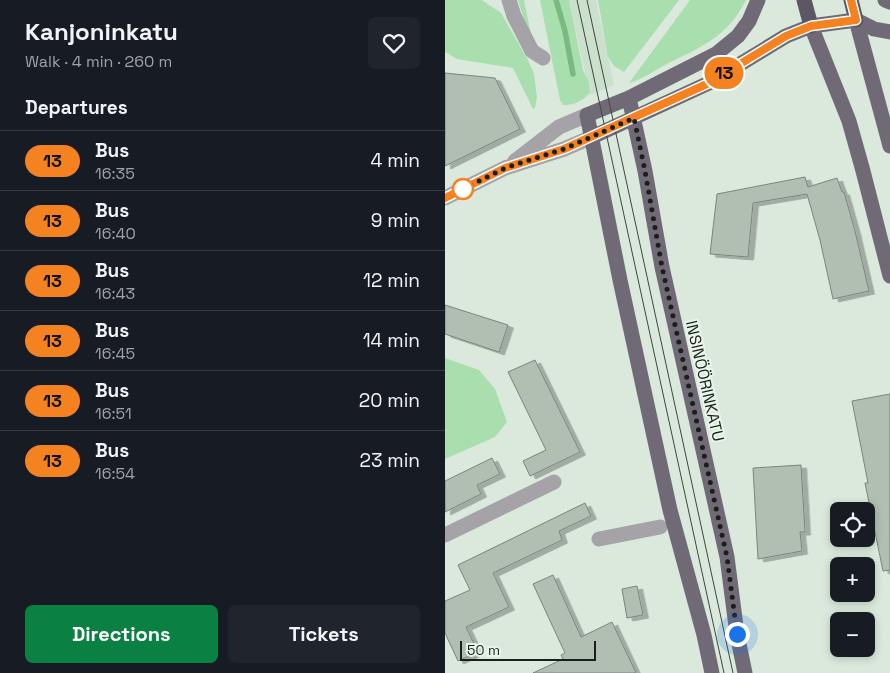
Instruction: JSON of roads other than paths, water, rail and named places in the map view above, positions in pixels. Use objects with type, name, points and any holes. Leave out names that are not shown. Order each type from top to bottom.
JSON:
[{"type":"highway","points":[[804,0],[811,26]]},
{"type":"highway","points":[[851,0],[856,20]]},
{"type":"main road","points":[[712,673],[704,635],[670,510],[587,115],[629,98],[716,54],[738,36],[749,21],[758,0]]},
{"type":"main road","points":[[885,0],[890,2]]},
{"type":"main road","points":[[856,20],[890,146]]},
{"type":"main road","points":[[592,137],[709,83],[786,36],[811,26],[856,20],[874,29],[890,32]]},
{"type":"main road","points":[[811,26],[849,121],[890,276]]},
{"type":"main road","name":"INSINÖÖRINKATU","points":[[629,98],[645,171],[662,267],[727,557],[737,634],[745,673]]},
{"type":"street","points":[[509,0],[531,51],[543,58]]},
{"type":"street","points":[[505,168],[559,127],[587,115]]},
{"type":"street","points":[[445,198],[505,168],[564,149],[592,137]]},
{"type":"street","points":[[445,535],[554,482]]},
{"type":"street","points":[[599,539],[660,526]]},
{"type":"waterway","points":[[556,0],[565,31],[573,74]]},
{"type":"tram line","points":[[577,0],[724,673]]},
{"type":"tram line","points":[[587,0],[733,673]]}]
